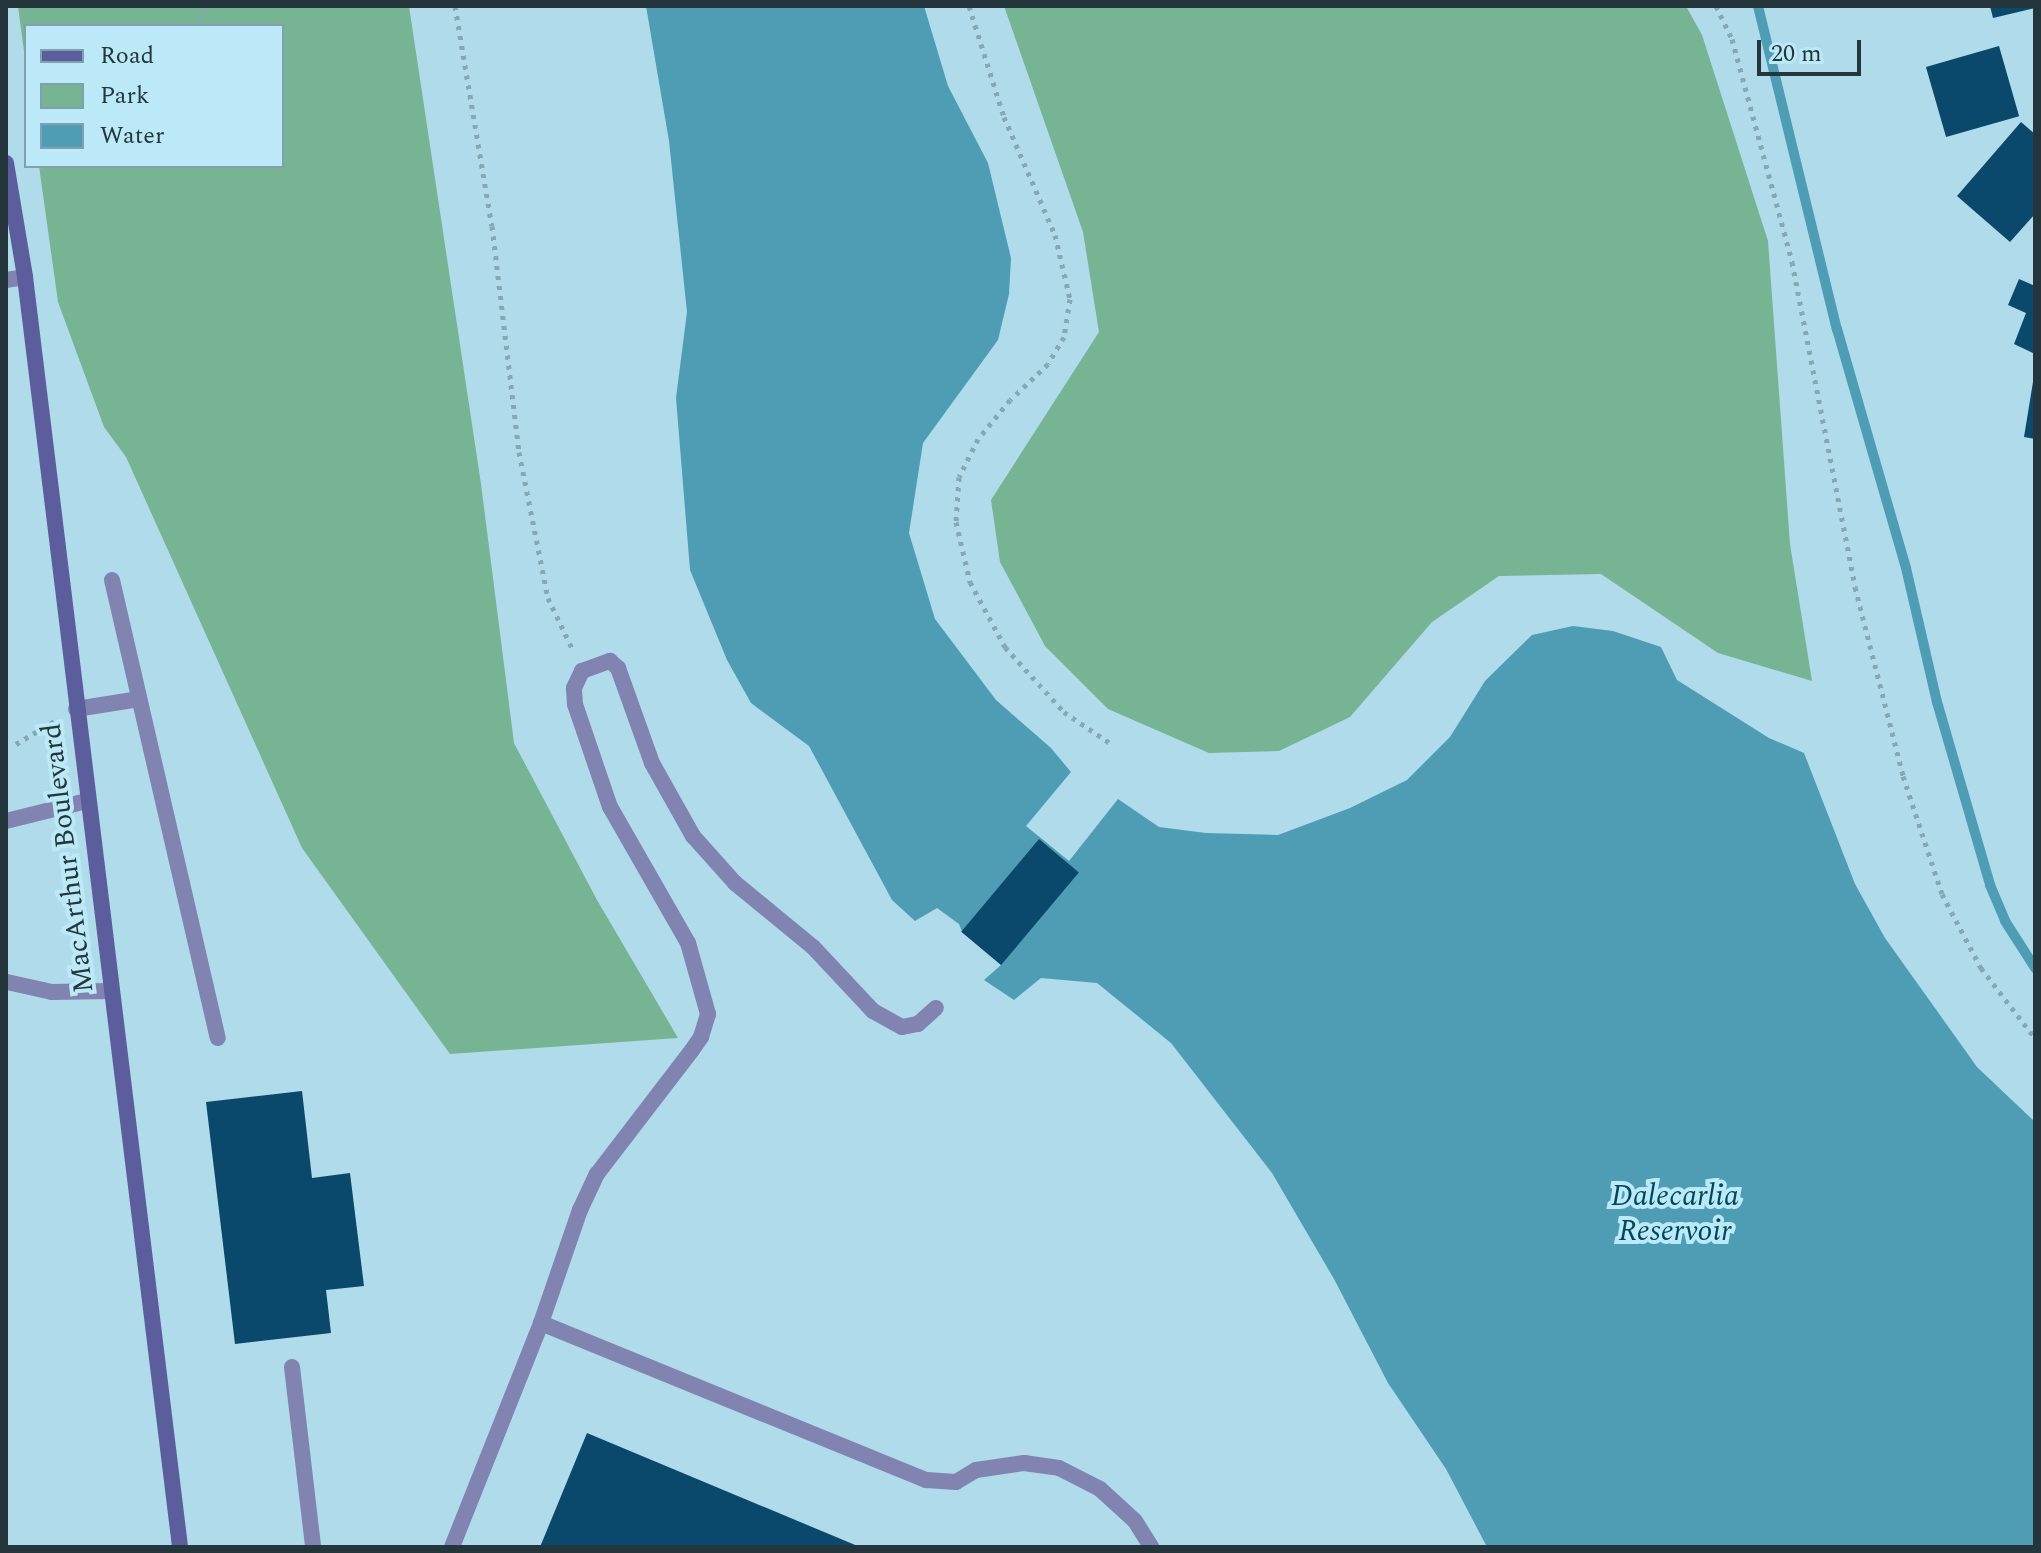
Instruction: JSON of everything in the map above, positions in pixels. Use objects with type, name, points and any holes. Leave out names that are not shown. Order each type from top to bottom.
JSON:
[{"type":"main road","name":"MacArthur Boulevard","points":[[6,163],[25,277],[180,1547]]},
{"type":"lane","points":[[6,280],[25,277]]},
{"type":"lane","points":[[112,580],[218,1038]]},
{"type":"lane","points":[[452,1547],[541,1323],[580,1210],[597,1174],[692,1050],[701,1037],[708,1014],[688,943],[610,807],[575,704],[574,688],[582,671],[610,661],[618,668],[652,763],[693,836],[735,883],[813,947],[873,1011],[902,1027],[918,1024],[936,1008]]},
{"type":"lane","points":[[76,709],[139,699]]},
{"type":"lane","points":[[6,821],[87,801]]},
{"type":"lane","points":[[6,978],[52,992],[110,991]]},
{"type":"lane","points":[[541,1323],[939,1484],[956,1482],[976,1470],[1024,1463],[1059,1468],[1100,1489],[1135,1521],[1151,1547]]},
{"type":"lane","points":[[292,1367],[313,1547]]},
{"type":"path","points":[[196,24],[208,6]]},
{"type":"path","points":[[455,6],[492,226],[519,452],[548,598],[582,671]]},
{"type":"path","points":[[969,6],[1004,117],[1055,235],[1070,299],[1064,337],[1048,364],[1010,400],[978,439],[959,477],[956,522],[970,582],[1005,647],[1064,712],[1110,743]]},
{"type":"path","points":[[1716,6],[1732,39],[1792,262],[1855,587],[1903,776],[1942,894],[1981,968],[2035,1038]]},
{"type":"path","points":[[16,744],[76,709]]},
{"type":"green space","points":[[18,6],[409,6],[481,484],[514,743],[597,900],[678,1038],[450,1054],[302,848],[126,457],[104,427],[58,302],[39,168],[284,168],[284,24],[24,24],[24,52]]},
{"type":"green space","points":[[1004,6],[1686,6],[1702,35],[1768,241],[1790,544],[1812,681],[1718,653],[1601,574],[1499,576],[1432,622],[1350,717],[1279,751],[1209,753],[1108,709],[1045,646],[1000,562],[991,500],[1099,332],[1083,232]]},
{"type":"water","name":"Dalecarlia Reservoir","points":[[646,6],[924,6],[948,86],[988,163],[1011,258],[1009,294],[998,340],[923,443],[909,533],[935,619],[996,700],[1051,748],[1071,772],[1026,826],[1069,861],[1118,799],[1159,827],[1206,833],[1278,835],[1350,808],[1407,780],[1450,737],[1485,681],[1532,635],[1573,626],[1613,631],[1661,647],[1677,680],[1769,738],[1804,753],[1855,884],[1885,938],[1977,1067],[2035,1122],[2035,1547],[1487,1547],[1446,1469],[1388,1383],[1334,1279],[1272,1173],[1171,1043],[1097,983],[1041,978],[1014,1000],[984,980],[1001,965],[962,932],[959,924],[937,908],[915,921],[892,900],[809,746],[751,703],[727,660],[690,570],[676,398],[687,312],[669,141]]},
{"type":"building","points":[[1990,6],[2035,6],[2035,8],[1993,18]]},
{"type":"building","points":[[1999,46],[2019,116],[1946,137],[1926,67]]},
{"type":"building","points":[[2021,122],[2035,134],[2035,214],[2010,242],[1957,196]]},
{"type":"building","points":[[2019,279],[2035,286],[2035,354],[2014,344],[2026,313],[2008,305]]},
{"type":"building","points":[[2035,382],[2035,439],[2024,437]]},
{"type":"building","points":[[1039,839],[1079,872],[1001,965],[961,932]]},
{"type":"building","points":[[302,1091],[312,1178],[350,1173],[364,1286],[326,1290],[331,1333],[235,1344],[206,1102]]},
{"type":"building","points":[[587,1433],[860,1547],[540,1547]]},
{"type":"waterway","points":[[1758,6],[1837,329],[1906,568],[1937,702],[1990,885],[2005,921],[2035,968]]}]
